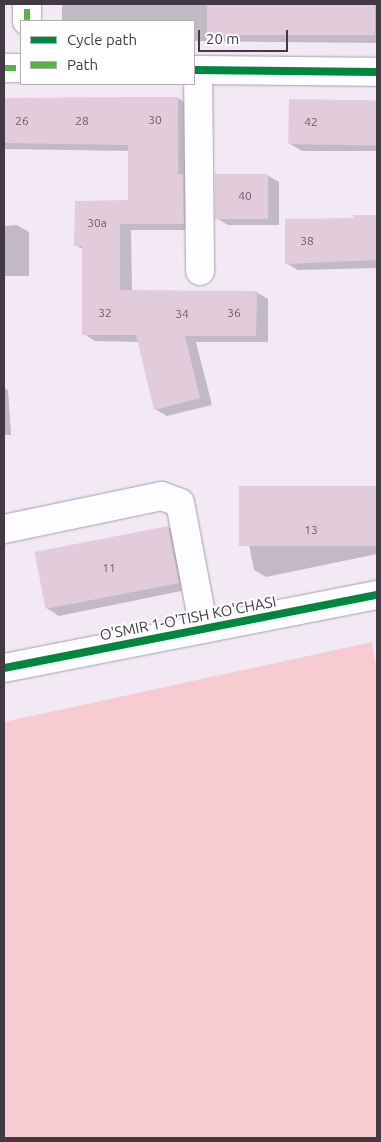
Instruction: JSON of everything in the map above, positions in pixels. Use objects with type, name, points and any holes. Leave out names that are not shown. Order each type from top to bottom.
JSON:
[{"type":"street","points":[[27,4],[27,20]]},
{"type":"street","points":[[4,68],[20,68]]},
{"type":"street","points":[[200,271],[196,70],[377,72]]},
{"type":"street","points":[[4,529],[162,496],[180,503],[204,629]]},
{"type":"street","name":"O'SMIR 1-O'TISH KO'CHASI","points":[[4,668],[377,595]]},
{"type":"shaded area","points":[[372,642],[377,671],[377,1138],[4,1138],[4,722]]},
{"type":"building","points":[[207,4],[375,4],[375,35],[207,35]]},
{"type":"building","points":[[178,97],[178,174],[183,174],[184,224],[120,224],[120,290],[257,291],[256,336],[185,336],[200,398],[154,410],[136,335],[82,335],[82,246],[74,246],[75,201],[128,200],[128,145],[4,143],[4,98]]},
{"type":"building","points":[[289,99],[377,101],[376,146],[288,144]]},
{"type":"building","points":[[215,174],[268,174],[268,219],[215,219]]},
{"type":"building","points":[[353,215],[377,215],[377,260],[285,264],[285,219],[353,218]]},
{"type":"building","points":[[239,486],[377,486],[377,546],[239,546]]},
{"type":"building","points":[[168,526],[179,583],[46,609],[34,552]]},
{"type":"marked path","points":[[27,4],[27,20]]},
{"type":"marked path","points":[[4,68],[20,68]]},
{"type":"cycle path","points":[[195,70],[377,72]]},
{"type":"cycle path","points":[[4,668],[377,595]]}]
